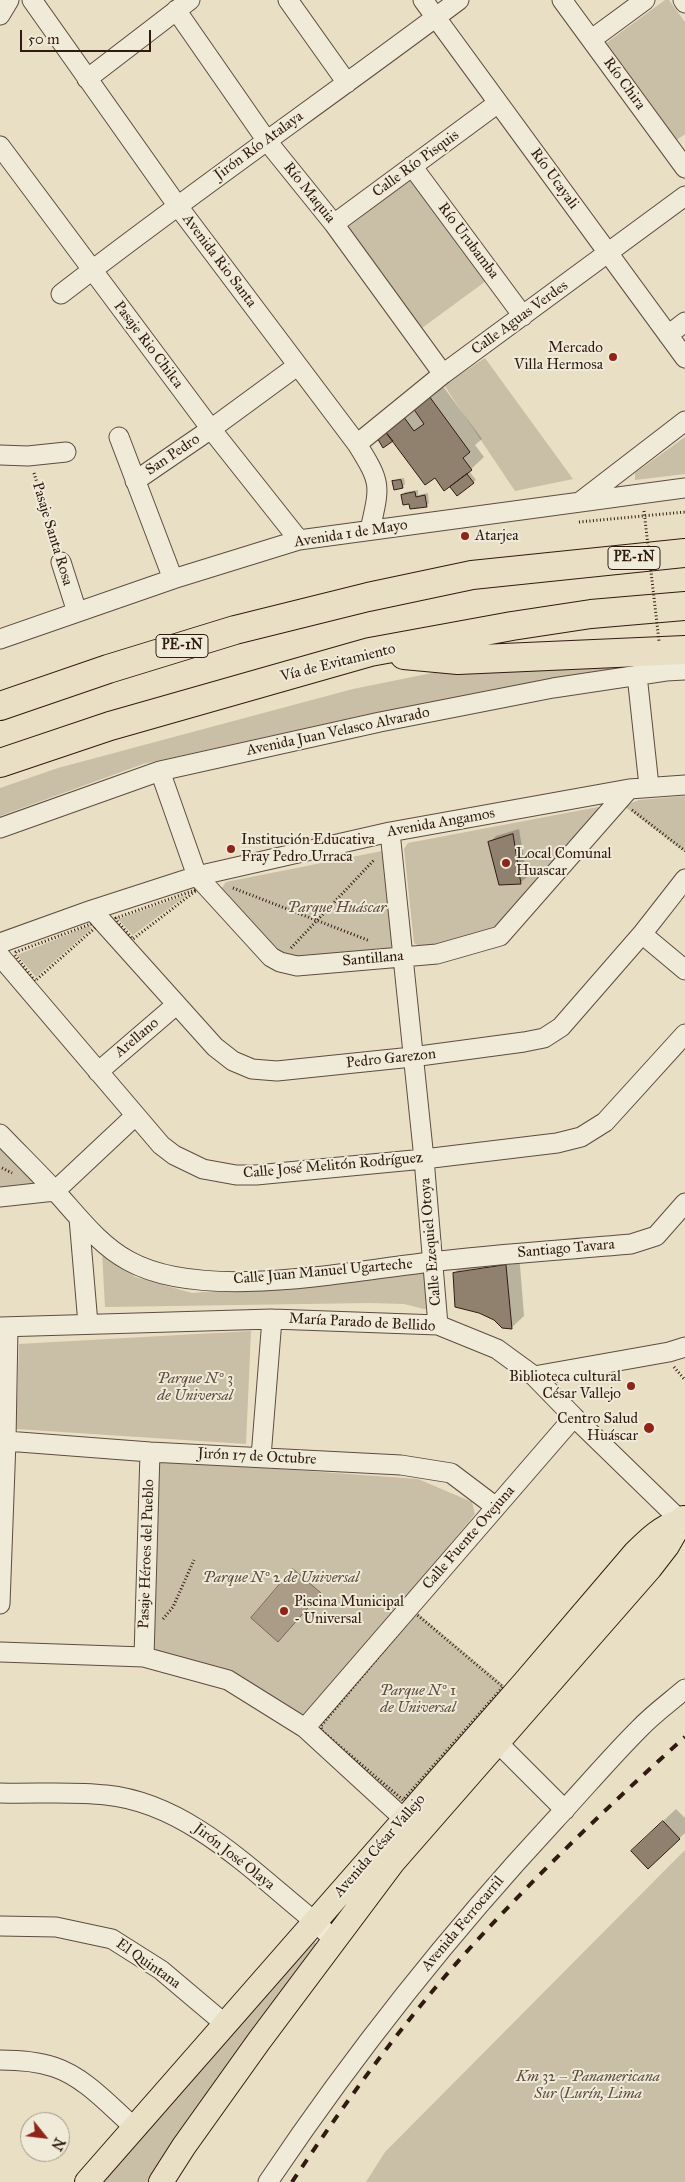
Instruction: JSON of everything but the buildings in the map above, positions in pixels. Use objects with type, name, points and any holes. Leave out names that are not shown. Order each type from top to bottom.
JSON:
[{"type":"highway","name":"PE-1N","points":[[0,706],[108,669],[235,630],[368,597],[472,575],[685,553]]},
{"type":"highway","name":"Vía de Evitamiento","points":[[0,762],[110,726],[370,652],[520,624],[591,614],[685,606]]},
{"type":"highway","points":[[370,652],[458,660],[685,650]]},
{"type":"main road","name":"Avenida César Vallejo","points":[[87,2182],[314,1921],[498,1742],[650,1568],[667,1546],[683,1518]]},
{"type":"main road","name":"Avenida César Vallejo","points":[[161,2182],[184,2146],[332,1942],[393,1862],[412,1826],[524,1683],[653,1534],[683,1518]]},
{"type":"street","points":[[0,15],[9,0]]},
{"type":"street","name":"Avenida Rio Santa","points":[[32,0],[178,205],[357,444],[374,471],[378,483],[370,530]]},
{"type":"street","points":[[288,0],[347,82]]},
{"type":"street","name":"Río Ucayali","points":[[423,0],[685,358]]},
{"type":"street","name":"Jirón Río Atalaya","points":[[61,294],[178,205],[459,0]]},
{"type":"street","name":"Río Chira","points":[[562,0],[685,168]]},
{"type":"street","points":[[592,39],[645,0]]},
{"type":"street","points":[[87,79],[183,5]]},
{"type":"street","name":"Río Maquia","points":[[183,5],[267,141],[334,224],[443,374]]},
{"type":"street","name":"Calle Río Pisquis","points":[[334,224],[498,103]]},
{"type":"street","name":"Pasaje Rio Chilca","points":[[0,146],[211,429],[300,540]]},
{"type":"street","name":"Río Urubamba","points":[[412,166],[523,316]]},
{"type":"street","name":"Calle Aguas Verdes","points":[[357,444],[443,374],[685,196]]},
{"type":"street","points":[[668,335],[685,322]]},
{"type":"street","name":"San Pedro","points":[[173,579],[135,481],[211,429],[297,366]]},
{"type":"street","points":[[579,502],[685,421]]},
{"type":"street","points":[[119,437],[135,481]]},
{"type":"street","points":[[0,455],[28,456],[66,452]]},
{"type":"street","name":"Avenida 1 de Mayo","points":[[0,639],[173,579],[300,540],[685,488]]},
{"type":"street","name":"Pasaje Santa Rosa","points":[[61,562],[77,612]]},
{"type":"street","name":"Avenida Juan Velasco Alvarado","points":[[0,828],[160,770],[380,722],[544,690],[685,670]]},
{"type":"street","points":[[637,676],[649,786]]},
{"type":"street","name":"Santillana","points":[[160,770],[197,882],[264,951],[280,962],[297,966],[402,955],[437,954],[500,936],[627,797]]},
{"type":"street","name":"Avenida Angamos","points":[[0,943],[94,918],[197,882],[390,832],[627,797],[649,786],[685,785]]},
{"type":"street","name":"Calle Ezequiel Otoya","points":[[390,832],[424,1159],[438,1325]]},
{"type":"street","name":"Pedro Garezon","points":[[94,918],[225,1055],[233,1061],[252,1069],[277,1071],[412,1057],[544,1038],[561,1027],[642,934],[685,879]]},
{"type":"street","points":[[642,934],[685,970]]},
{"type":"street","name":"Calle José Melitón Rodríguez","points":[[0,956],[161,1145],[174,1155],[196,1166],[220,1173],[256,1175],[424,1159],[557,1143],[581,1136],[605,1122],[683,1042]]},
{"type":"street","name":"Arellano","points":[[98,1072],[176,1005]]},
{"type":"street","points":[[0,1197],[55,1191],[135,1116]]},
{"type":"street","name":"Calle Juan Manuel Ugarteche","points":[[0,1134],[55,1191],[78,1218],[107,1246],[128,1261],[151,1271],[179,1278],[215,1282],[290,1279],[432,1262]]},
{"type":"street","name":"Santiago Tavara","points":[[432,1262],[631,1244],[656,1236],[685,1203]]},
{"type":"street","points":[[78,1218],[88,1324]]},
{"type":"street","points":[[261,1457],[272,1319]]},
{"type":"street","name":"María Parado de Bellido","points":[[4,1327],[272,1319],[438,1325],[496,1349],[534,1376],[574,1417],[683,1518]]},
{"type":"street","points":[[0,1604],[6,1441],[4,1327]]},
{"type":"street","points":[[534,1376],[669,1352],[685,1347]]},
{"type":"street","name":"Calle Fuente Ovejuna","points":[[305,1728],[574,1417]]},
{"type":"street","name":"Jirón 17 de Octubre","points":[[6,1441],[150,1452],[401,1465],[451,1473],[496,1507]]},
{"type":"street","name":"Pasaje Héroes del Pueblo","points":[[144,1657],[150,1452]]},
{"type":"street","points":[[0,1652],[144,1657],[228,1680],[305,1728],[412,1826]]},
{"type":"street","name":"Avenida Ferrocarril","points":[[268,2182],[304,2127],[408,1990],[498,1882],[641,1727],[685,1689]]},
{"type":"street","points":[[498,1742],[565,1810]]},
{"type":"street","name":"Jirón José Olaya","points":[[0,1793],[106,1795],[135,1800],[163,1810],[189,1822],[214,1840],[314,1921],[328,1934],[332,1942]]},
{"type":"street","name":"El Quintana","points":[[0,1926],[56,1927],[112,1939],[161,1970],[225,2024]]},
{"type":"street","points":[[0,2060],[34,2061],[74,2076],[135,2128]]},
{"type":"path","name":"Pasaje Santa Rosa","points":[[28,456],[61,562]]},
{"type":"path","points":[[644,511],[659,641]]},
{"type":"path","points":[[608,521],[685,512]]},
{"type":"path","points":[[627,797],[685,851]]},
{"type":"path","points":[[285,955],[380,854]]},
{"type":"path","points":[[197,882],[133,939],[117,921],[116,918],[197,882]]},
{"type":"path","points":[[236,883],[226,885],[372,942]]},
{"type":"path","points":[[35,980],[94,918]]},
{"type":"path","points":[[0,1170],[1,1163]]},
{"type":"path","points":[[671,1363],[685,1380]]},
{"type":"path","points":[[159,1623],[173,1608],[194,1560]]},
{"type":"path","points":[[415,1613],[503,1687]]},
{"type":"green space","points":[[665,0],[669,0],[685,22],[685,134],[671,144],[602,46]]},
{"type":"green space","points":[[410,180],[486,281],[422,328],[344,230]]},
{"type":"green space","points":[[485,358],[573,479],[515,491],[444,385]]},
{"type":"green space","points":[[685,437],[685,474],[635,480],[635,473]]},
{"type":"green space","points":[[619,659],[619,670],[369,714],[143,764],[0,816],[0,788],[58,768],[353,689],[447,670]]},
{"type":"green space","points":[[685,796],[685,852],[624,806],[639,800]]},
{"type":"green space","points":[[598,807],[602,810],[488,936],[421,947],[414,943],[404,849],[408,843]]},
{"type":"green space","name":"Parque Huáscar","points":[[382,851],[394,951],[296,960],[284,955],[263,940],[222,888],[226,882]]},
{"type":"green space","points":[[187,895],[133,935],[118,919]]},
{"type":"green space","points":[[89,926],[92,928],[36,977],[17,955]]},
{"type":"green space","points":[[3,1143],[35,1185],[0,1189],[0,1144]]},
{"type":"green space","points":[[102,1251],[135,1277],[192,1293],[424,1273],[428,1310],[404,1304],[370,1303],[105,1307]]},
{"type":"green space","name":"Parque Nº 3 de Universal","points":[[251,1331],[246,1444],[16,1429],[19,1344]]},
{"type":"green space","name":"Parque Nº 2 de Universal","points":[[154,1460],[418,1479],[472,1502],[475,1514],[305,1720],[148,1649]]},
{"type":"green space","name":"Parque Nº 1 de Universal","points":[[415,1611],[506,1687],[407,1801],[397,1801],[320,1734],[319,1726]]},
{"type":"green space","name":"Km 32 – Panamericana Sur (Lurín, Lima","points":[[685,1850],[685,2182],[366,2182],[385,2152]]},
{"type":"green space","points":[[310,1939],[318,1945],[152,2182],[100,2182]]},
{"type":"shaded area","points":[[293,1569],[321,1593],[278,1642],[251,1618]]},
{"type":"railway","points":[[292,2182],[373,2067],[461,1958],[570,1844],[685,1737]]},
{"type":"place","name":"Mercado Villa Hermosa","points":[[613,357]]},
{"type":"place","name":"Atarjea","points":[[465,536]]},
{"type":"place","name":"Institución Educativa Fray Pedro Urraca","points":[[231,849]]},
{"type":"place","name":"Local Comunal Huascar","points":[[506,863]]},
{"type":"place","name":"Biblioteca cultural César Vallejo","points":[[631,1386]]},
{"type":"place","name":"Centro Salud Huáscar","points":[[649,1428]]},
{"type":"place","name":"Piscina Municipal - Universal","points":[[284,1611]]}]
